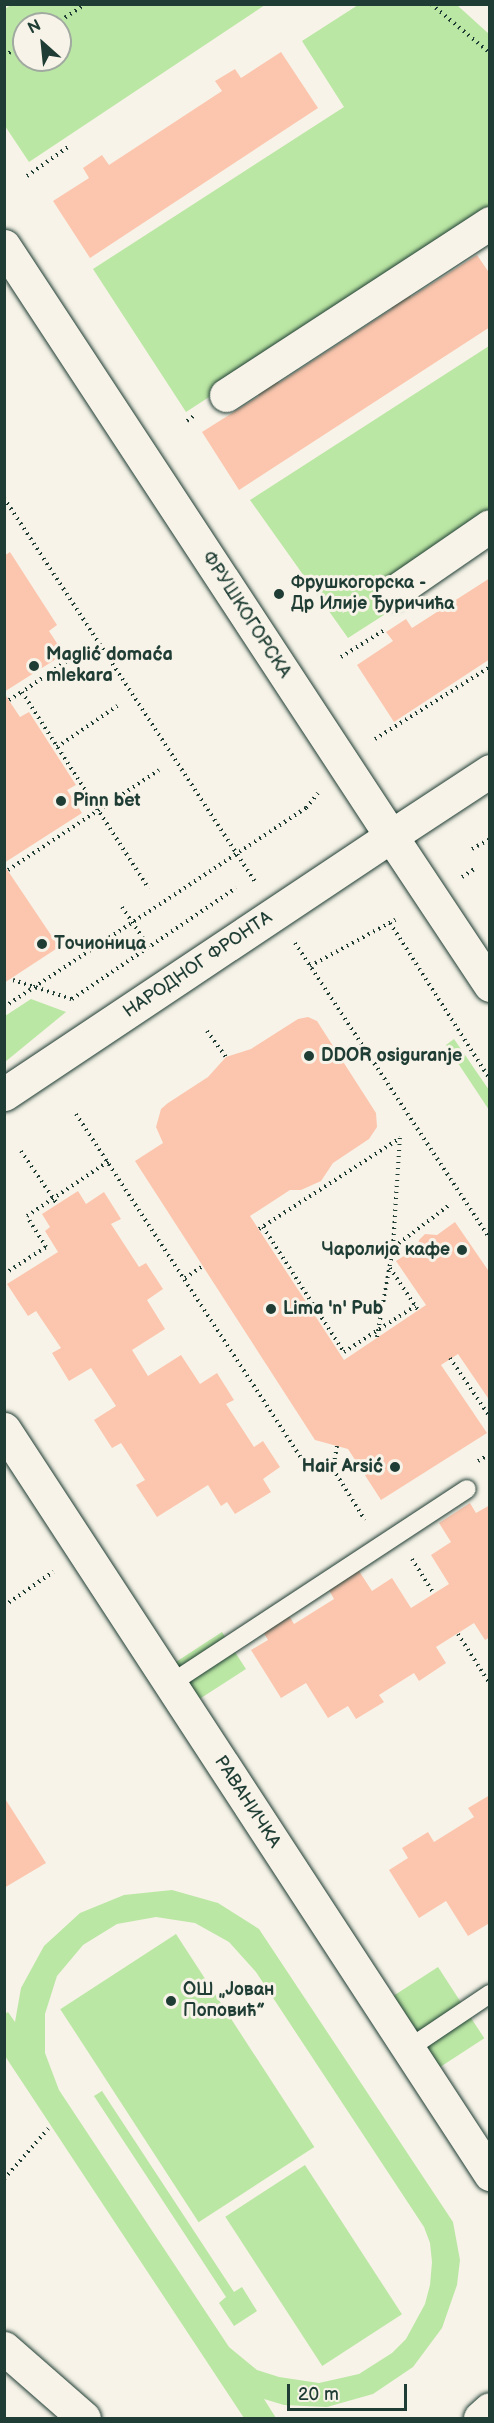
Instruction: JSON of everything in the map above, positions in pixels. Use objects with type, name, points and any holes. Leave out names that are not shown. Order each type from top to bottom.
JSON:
[{"type":"street","points":[[226,394],[489,223]]},
{"type":"street","name":"ФРУШКОГОРСКА","points":[[4,246],[489,985]]},
{"type":"street","points":[[394,592],[489,526]]},
{"type":"street","name":"НАРОДНОГ ФРОНТА","points":[[4,1094],[489,771]]},
{"type":"street","name":"РАВАНИЧКА","points":[[4,1430],[489,2174]]},
{"type":"street","points":[[4,2348],[84,2418]]},
{"type":"street","points":[[480,2418],[489,2409]]},
{"type":"lane","points":[[170,1684],[467,1489]]},
{"type":"lane","points":[[408,2049],[489,1994]]},
{"type":"path","points":[[72,13],[86,4]]},
{"type":"path","points":[[431,4],[489,53]]},
{"type":"path","points":[[27,176],[68,147]]},
{"type":"path","points":[[4,498],[489,1239]]},
{"type":"path","points":[[9,700],[81,651]]},
{"type":"path","points":[[375,740],[489,667]]},
{"type":"path","points":[[22,692],[149,889]]},
{"type":"path","points":[[57,747],[117,706]]},
{"type":"path","points":[[8,870],[159,770]]},
{"type":"path","points":[[4,1007],[306,808]]},
{"type":"path","points":[[472,849],[489,838]]},
{"type":"path","points":[[13,980],[72,999],[236,888]]},
{"type":"path","points":[[122,907],[149,947]]},
{"type":"path","points":[[310,966],[395,920]]},
{"type":"path","points":[[390,923],[488,1076]]},
{"type":"path","points":[[207,1031],[226,1057]]},
{"type":"path","points":[[76,1114],[109,1161],[303,1461]]},
{"type":"path","points":[[377,1337],[379,1330],[393,1247],[400,1137],[261,1228],[344,1352],[379,1330],[416,1308],[390,1268]]},
{"type":"path","points":[[21,1151],[57,1204]]},
{"type":"path","points":[[4,1274],[46,1246],[27,1216],[109,1161]]},
{"type":"path","points":[[393,1247],[448,1206]]},
{"type":"path","points":[[185,1278],[203,1266]]},
{"type":"path","points":[[450,1358],[489,1417]]},
{"type":"path","points":[[337,1446],[333,1469],[366,1522]]},
{"type":"path","points":[[471,1466],[489,1454]]},
{"type":"path","points":[[4,1606],[84,1552]]},
{"type":"path","points":[[458,1634],[489,1684]]},
{"type":"path","points":[[4,2179],[48,2129]]},
{"type":"green space","points":[[11,4],[265,5],[29,162],[5,126],[5,9]]},
{"type":"green space","points":[[358,5],[457,5],[489,34],[489,216],[186,412],[93,269],[344,107],[302,41]]},
{"type":"green space","points":[[489,346],[489,518],[379,595],[387,613],[348,638],[250,500]]},
{"type":"green space","points":[[31,999],[66,1012],[5,1062],[5,1016]]},
{"type":"green space","points":[[454,1039],[489,1090],[489,1110],[446,1045]]},
{"type":"green space","points":[[222,1632],[246,1669],[186,1708],[162,1671]]},
{"type":"green space","points":[[172,1890],[218,1903],[259,1929],[453,2222],[460,2260],[457,2285],[442,2328],[413,2367],[373,2394],[327,2407],[284,2405],[264,2399],[276,2418],[244,2418],[5,2056],[5,2014],[8,2012],[15,2022],[21,1988],[44,1946],[80,1913],[124,1895]],"holes":[[[156,1917],[195,1923],[229,1942],[256,1972],[424,2227],[430,2243],[432,2262],[430,2285],[425,2304],[406,2339],[392,2353],[359,2374],[319,2383],[279,2377],[257,2370],[229,2347],[59,2090],[45,2053],[45,2014],[57,1976],[83,1945],[117,1924]]]},
{"type":"green space","points":[[176,1934],[314,2147],[199,2222],[60,2009]]},
{"type":"green space","points":[[438,1967],[484,2038],[426,2076],[379,2005]]},
{"type":"green space","points":[[102,2091],[234,2292],[242,2287],[257,2311],[234,2326],[219,2303],[226,2297],[94,2096]]},
{"type":"green space","points":[[305,2165],[402,2314],[322,2366],[225,2217]]},
{"type":"building","points":[[281,52],[318,108],[90,258],[53,201],[89,178],[83,168],[102,155],[109,165],[222,91],[215,81],[235,69],[241,78]]},
{"type":"building","points":[[477,255],[490,274],[490,327],[239,490],[202,432],[259,396],[255,390],[272,373],[279,383],[392,309],[385,300],[405,287],[411,297]]},
{"type":"building","points":[[10,552],[57,625],[49,631],[64,654],[4,692],[4,556]]},
{"type":"building","points":[[490,578],[490,659],[394,722],[357,665],[393,641],[386,632],[406,619],[412,628]]},
{"type":"building","points":[[4,693],[20,717],[29,712],[76,785],[67,790],[82,813],[4,863]]},
{"type":"building","points":[[4,865],[59,947],[4,983]]},
{"type":"building","points":[[308,1017],[317,1021],[376,1113],[377,1127],[369,1139],[333,1163],[321,1181],[301,1190],[290,1190],[250,1216],[344,1360],[426,1305],[396,1261],[418,1247],[419,1240],[425,1234],[437,1235],[455,1222],[490,1273],[490,1401],[458,1354],[441,1365],[487,1433],[381,1500],[348,1449],[315,1440],[135,1161],[163,1143],[156,1127],[161,1109],[168,1103],[208,1077],[226,1057],[251,1049],[298,1019]]},
{"type":"building","points":[[78,1191],[86,1204],[104,1192],[121,1219],[111,1224],[139,1267],[146,1263],[163,1289],[147,1300],[165,1329],[132,1350],[148,1376],[181,1355],[200,1384],[217,1373],[234,1400],[226,1404],[254,1447],[263,1441],[280,1467],[263,1479],[271,1492],[235,1514],[227,1502],[221,1506],[208,1485],[157,1517],[136,1485],[145,1480],[121,1443],[112,1448],[94,1420],[116,1406],[91,1368],[69,1381],[52,1353],[61,1348],[36,1311],[28,1316],[7,1284],[58,1252],[45,1231],[50,1227],[42,1214]]},
{"type":"building","points":[[470,1503],[476,1513],[490,1505],[490,1637],[485,1640],[474,1623],[436,1647],[446,1663],[419,1681],[414,1673],[379,1695],[384,1702],[356,1719],[348,1706],[328,1718],[306,1683],[281,1698],[251,1650],[268,1640],[262,1630],[288,1614],[294,1624],[334,1599],[329,1590],[359,1571],[372,1591],[392,1578],[411,1608],[449,1584],[431,1555],[451,1542],[439,1523]]},
{"type":"building","points":[[490,1795],[490,1926],[488,1924],[468,1936],[446,1901],[419,1918],[389,1870],[408,1858],[402,1848],[428,1832],[434,1842],[474,1817],[468,1808]]},
{"type":"building","points":[[4,1797],[46,1863],[4,1888]]},
{"type":"place","name":"Фрушкогорска - Др Илије Ђуричића","points":[[279,594]]},
{"type":"place","name":"Maglić domaća mlekara","points":[[34,666]]},
{"type":"place","name":"Pinn bet","points":[[61,801]]},
{"type":"place","name":"Точионица","points":[[42,944]]},
{"type":"place","name":"DDOR osiguranje","points":[[309,1056]]},
{"type":"place","name":"Чаролија кафе","points":[[462,1250]]},
{"type":"place","name":"Lima 'n' Pub","points":[[271,1309]]},
{"type":"place","name":"Hair Arsić","points":[[395,1467]]},
{"type":"place","name":"ОШ „Јован Поповић”","points":[[171,2001]]}]
